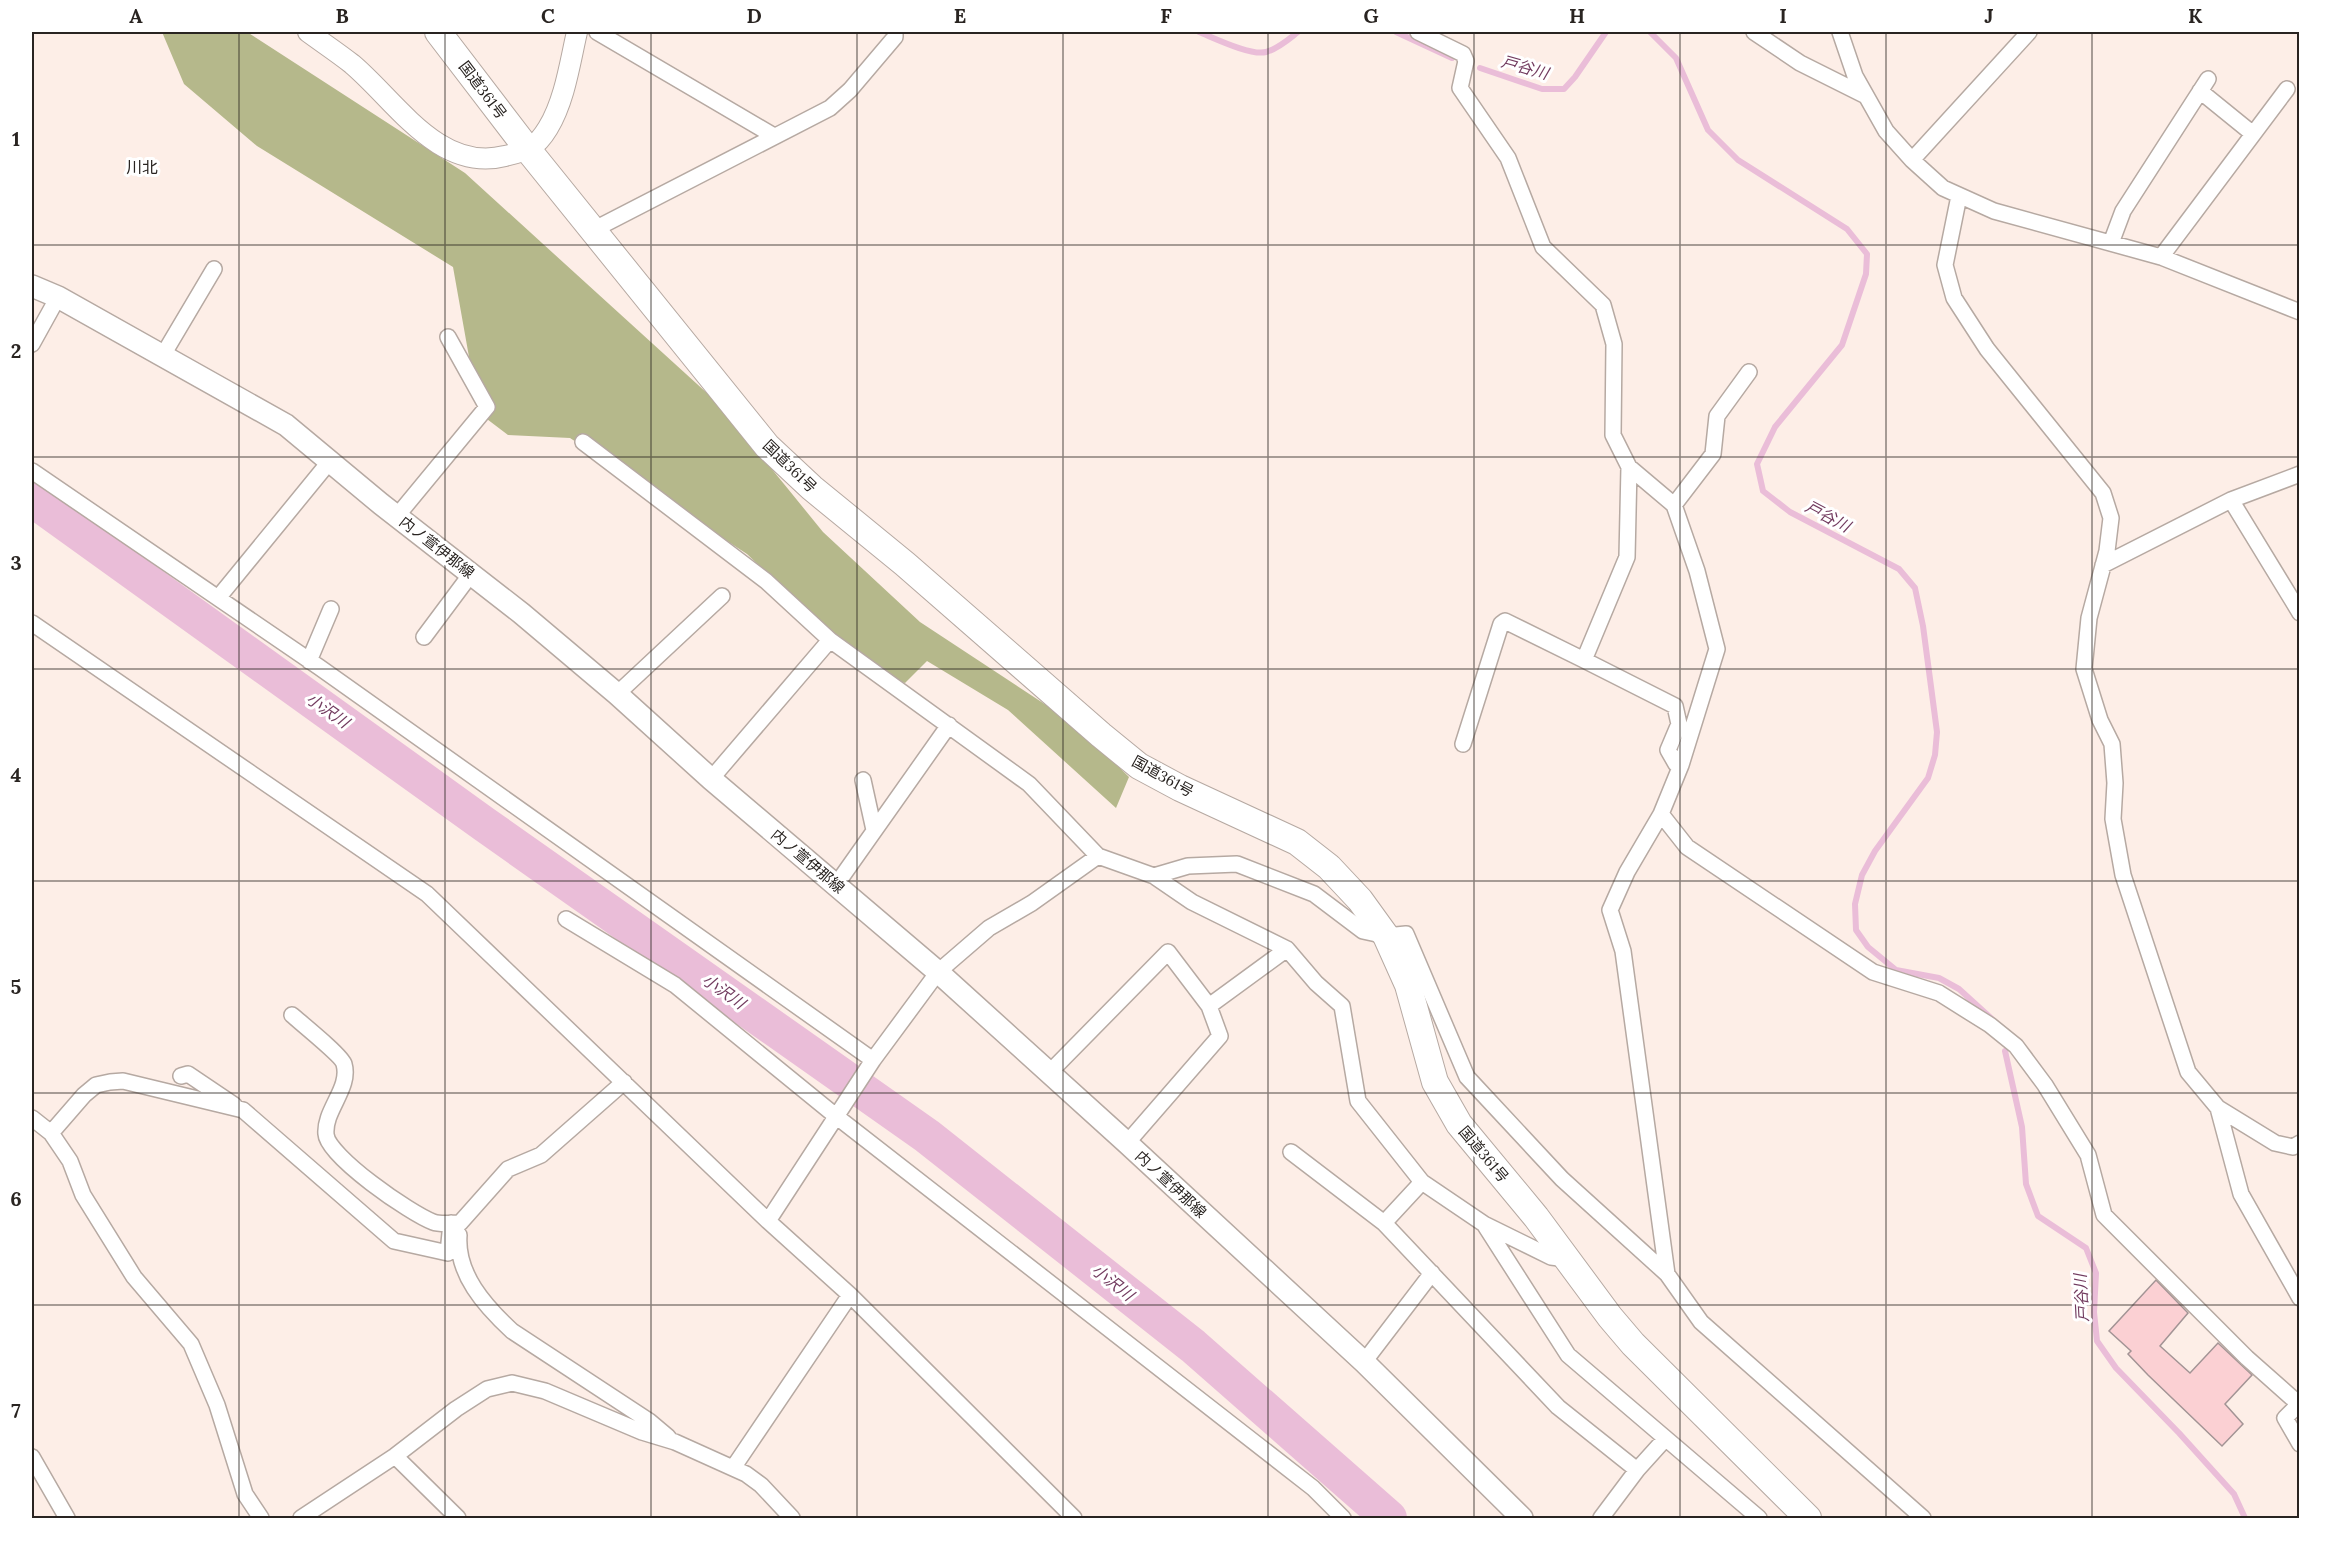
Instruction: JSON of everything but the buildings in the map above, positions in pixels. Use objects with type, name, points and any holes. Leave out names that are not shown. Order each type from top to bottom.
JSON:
[{"type":"highway","name":"国道361号","points":[[438,32],[529,151],[767,446],[812,488],[1139,765],[1180,788],[1296,842],[1329,867],[1360,900],[1386,936],[1408,985],[1435,1082],[1459,1124],[1536,1217],[1633,1344],[1808,1518]]},
{"type":"main road","name":"内ノ萱伊那線","points":[[32,286],[58,297],[286,425],[471,574],[616,694],[711,780],[938,972],[1364,1362],[1522,1518]]},
{"type":"street","points":[[308,32],[352,65],[426,136],[454,153],[490,160],[529,151],[549,127],[561,95],[577,32]]},
{"type":"street","points":[[597,32],[774,136]]},
{"type":"street","points":[[592,230],[830,108],[850,90],[895,37],[895,32]]},
{"type":"street","points":[[1418,32],[1463,54],[1466,61],[1460,88],[1508,158],[1543,247],[1603,305],[1614,344],[1613,435],[1629,467],[1674,505],[1696,571],[1717,649],[1681,765],[1661,813],[1627,872],[1610,910],[1623,951],[1667,1274]]},
{"type":"street","points":[[1754,32],[1800,63],[1866,96]]},
{"type":"street","points":[[1840,32],[1855,76],[1886,131],[1911,160],[1944,188],[1994,211],[2161,257],[2300,312]]},
{"type":"street","points":[[1911,160],[2029,32]]},
{"type":"street","points":[[2111,243],[2123,212],[2204,85],[2253,134]]},
{"type":"street","points":[[2161,257],[2287,89]]},
{"type":"street","points":[[1959,196],[1945,265],[1954,298],[1987,349],[2103,493],[2111,518],[2103,565],[2090,618],[2084,669],[2100,720],[2112,744],[2115,783],[2113,819],[2123,875],[2188,1072],[2218,1108],[2275,1143],[2293,1148],[2300,1143]]},
{"type":"street","points":[[163,355],[214,269]]},
{"type":"street","points":[[32,344],[58,297]]},
{"type":"street","points":[[398,516],[488,407],[448,337]]},
{"type":"street","points":[[1674,505],[1713,454],[1717,416],[1749,372]]},
{"type":"street","points":[[583,442],[766,581],[830,640],[1029,784],[1098,856],[1154,876],[1192,902],[1287,949],[1316,983],[1342,1006],[1358,1101],[1422,1182],[1484,1224],[1551,1257],[1567,1259]]},
{"type":"street","points":[[218,598],[330,461]]},
{"type":"street","points":[[1584,660],[1628,556],[1629,467]]},
{"type":"street","points":[[32,471],[309,661],[872,1063]]},
{"type":"street","points":[[2103,565],[2231,500],[2300,474]]},
{"type":"street","points":[[2231,500],[2300,613]]},
{"type":"street","points":[[424,637],[471,574]]},
{"type":"street","points":[[616,694],[722,596]]},
{"type":"street","points":[[309,661],[331,609]]},
{"type":"street","points":[[1463,744],[1501,624],[1505,621],[1675,706],[1679,724],[1668,750],[1676,764],[1681,765]]},
{"type":"street","points":[[32,623],[427,894],[768,1221],[850,1295],[1074,1518]]},
{"type":"street","points":[[711,780],[830,640]]},
{"type":"street","points":[[836,885],[949,725]]},
{"type":"street","points":[[863,780],[874,830]]},
{"type":"street","points":[[1661,813],[1687,847],[1873,972],[1939,993],[1990,1025],[2016,1046],[2045,1085],[2088,1155],[2104,1215],[2247,1358],[2299,1404],[2285,1418],[2300,1444]]},
{"type":"street","points":[[768,1221],[872,1063],[938,972],[989,928],[1032,903],[1098,856]]},
{"type":"street","points":[[1154,876],[1188,866],[1237,864],[1314,894],[1363,931],[1386,936],[1406,934],[1467,1077],[1562,1179],[1667,1274],[1701,1322],[1923,1518]]},
{"type":"street","points":[[566,919],[675,985],[837,1117],[1313,1488],[1342,1518]]},
{"type":"street","points":[[1209,1006],[1287,949]]},
{"type":"street","points":[[1049,1073],[1168,952],[1209,1006],[1220,1036],[1127,1143]]},
{"type":"street","points":[[291,1015],[344,1061],[346,1074],[327,1124],[326,1136],[336,1152],[365,1178],[402,1205],[435,1224],[456,1223]]},
{"type":"street","points":[[181,1076],[188,1074],[196,1078],[243,1110],[394,1241],[448,1253],[456,1223],[508,1169],[541,1155],[624,1082]]},
{"type":"street","points":[[51,1133],[84,1095],[96,1085],[110,1082],[123,1081],[243,1110]]},
{"type":"street","points":[[2218,1108],[2241,1194],[2300,1298]]},
{"type":"street","points":[[32,1118],[51,1133],[70,1161],[83,1195],[134,1277],[191,1344],[217,1405],[245,1494],[261,1518]]},
{"type":"street","points":[[1291,1152],[1384,1223],[1558,1407],[1637,1470]]},
{"type":"street","points":[[1384,1223],[1422,1182]]},
{"type":"street","points":[[456,1223],[460,1261],[486,1306],[512,1331],[648,1421],[675,1442]]},
{"type":"street","points":[[1484,1224],[1568,1355],[1759,1518]]},
{"type":"street","points":[[1364,1362],[1432,1273]]},
{"type":"street","points":[[733,1468],[850,1295]]},
{"type":"street","points":[[301,1518],[395,1456],[487,1389],[512,1383],[545,1391],[642,1432],[675,1442],[746,1474],[792,1518]]},
{"type":"street","points":[[1601,1518],[1637,1470],[1665,1439]]},
{"type":"street","points":[[395,1456],[458,1518]]},
{"type":"street","points":[[32,1457],[67,1518]]},
{"type":"green space","points":[[162,32],[247,32],[465,173],[719,404],[823,532],[920,622],[1078,726],[1129,777],[1116,808],[1008,710],[927,661],[905,683],[871,673],[747,554],[570,438],[508,435],[479,413],[453,267],[257,146],[184,84]]},
{"type":"waterway","name":"戸谷川","points":[[1199,32],[1232,46],[1259,53],[1275,49],[1298,32]]},
{"type":"waterway","name":"戸谷川","points":[[1396,32],[1452,58]]},
{"type":"waterway","name":"戸谷川","points":[[1480,68],[1542,89],[1564,89],[1606,32]]},
{"type":"waterway","name":"戸谷川","points":[[1650,32],[1676,58],[1708,130],[1738,160],[1847,229],[1867,254],[1866,274],[1842,345],[1775,427],[1757,464],[1763,491],[1790,512],[1899,569],[1915,588],[1923,626],[1937,732],[1935,755],[1928,778],[1875,851],[1862,875],[1855,904],[1856,930],[1868,947],[1896,970],[1939,978],[1959,989],[1992,1019]]},
{"type":"waterway","name":"小沢川","points":[[32,499],[484,824],[927,1136],[1193,1346],[1389,1518]]},
{"type":"waterway","name":"戸谷川","points":[[2005,1051],[2022,1127],[2026,1184],[2038,1216],[2086,1248],[2096,1273],[2094,1312],[2097,1341],[2116,1368],[2234,1494],[2245,1518]]},
{"type":"district","name":"川北","points":[[142,167]]}]
